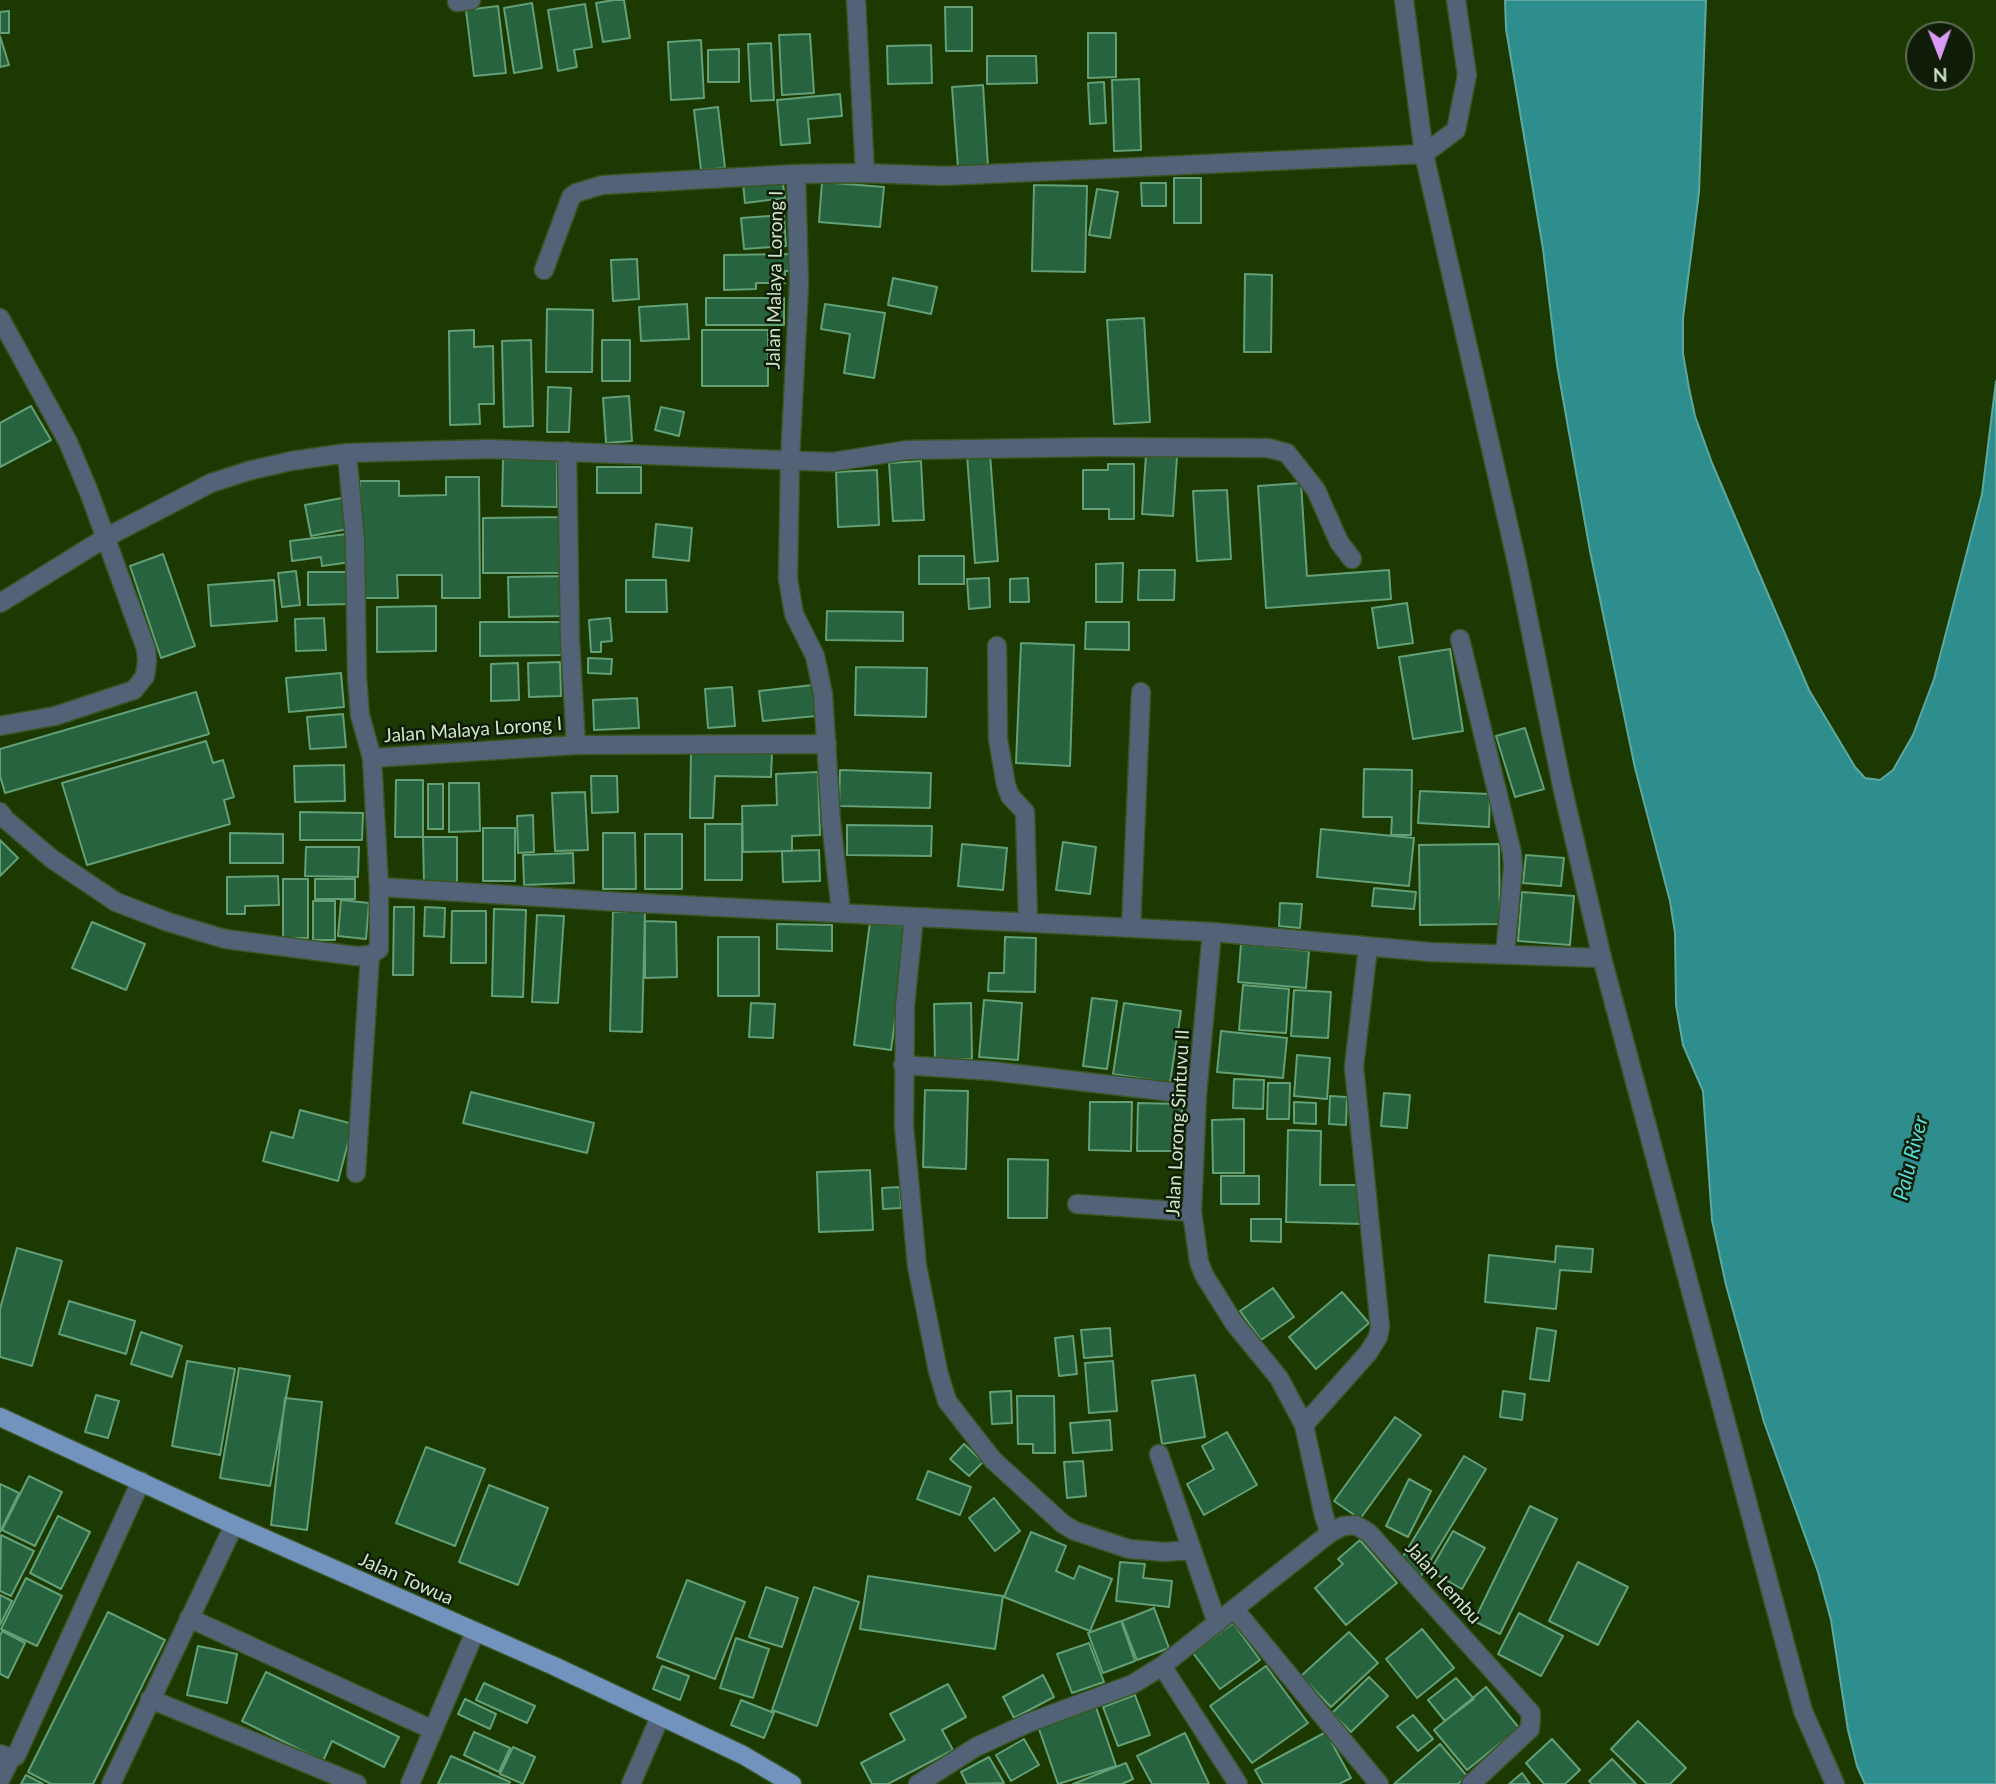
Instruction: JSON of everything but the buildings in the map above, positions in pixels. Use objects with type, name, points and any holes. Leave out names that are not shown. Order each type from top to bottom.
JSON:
[{"type":"main road","name":"Jalan Towua","points":[[0,1417],[234,1525],[554,1666],[743,1755],[792,1784]]},
{"type":"street","points":[[857,0],[865,173]]},
{"type":"street","points":[[1404,0],[1424,154],[1514,549],[1562,786],[1602,958],[1803,1711],[1835,1784]]},
{"type":"street","points":[[1424,154],[1456,130],[1467,75],[1456,0]]},
{"type":"street","name":"Jalan Malaya Lorong I","points":[[841,912],[831,821],[823,694],[815,656],[794,614],[788,579],[790,460],[799,284],[796,174],[944,176],[1424,154]]},
{"type":"street","points":[[544,270],[571,197],[576,193],[601,184],[796,174]]},
{"type":"street","points":[[0,318],[68,442],[146,649],[145,676],[134,690],[55,716],[0,726]]},
{"type":"street","points":[[0,603],[105,538],[211,484],[248,471],[291,461],[347,453],[489,449],[832,462],[907,450],[1268,448],[1287,453],[1316,490],[1339,542],[1352,559]]},
{"type":"street","name":"Jalan Malaya Lorong I","points":[[567,451],[570,640],[576,745]]},
{"type":"street","points":[[0,811],[5,819],[52,859],[116,902],[168,922],[225,939],[356,956],[370,955],[379,949],[379,887],[372,758],[360,715],[355,540],[347,453]]},
{"type":"street","points":[[1460,639],[1512,853],[1505,955]]},
{"type":"street","points":[[997,646],[998,739],[1010,796],[1025,812],[1028,922]]},
{"type":"street","points":[[1131,928],[1141,692]]},
{"type":"street","name":"Jalan Malaya Lorong I","points":[[372,758],[576,745],[827,744]]},
{"type":"street","points":[[379,887],[1212,932],[1368,947],[1602,958]]},
{"type":"street","points":[[914,917],[905,1006],[904,1126],[917,1266],[939,1376],[947,1401],[981,1447],[1063,1524],[1075,1531],[1129,1549],[1164,1552],[1192,1550]]},
{"type":"street","name":"Jalan Lorong Sintuvu II","points":[[1212,932],[1197,1095],[1192,1212],[1199,1262],[1204,1275],[1234,1323],[1279,1378],[1304,1425],[1330,1533]]},
{"type":"street","points":[[1304,1425],[1368,1353],[1378,1338],[1380,1327],[1354,1067],[1368,947]]},
{"type":"street","points":[[356,1173],[370,955]]},
{"type":"street","points":[[903,1065],[992,1071],[1197,1095]]},
{"type":"street","points":[[1077,1204],[1192,1212]]},
{"type":"street","points":[[1159,1454],[1217,1623]]},
{"type":"street","points":[[0,1780],[5,1756],[16,1756],[141,1481]]},
{"type":"street","points":[[111,1784],[234,1525]]},
{"type":"street","name":"Jalan Lembu","points":[[1330,1533],[1343,1526],[1356,1525],[1370,1533],[1531,1713],[1530,1729],[1471,1784]]},
{"type":"street","points":[[918,1784],[976,1747],[1028,1723],[1133,1684],[1162,1666],[1330,1533]]},
{"type":"street","points":[[1235,1610],[1380,1784]]},
{"type":"street","points":[[189,1618],[433,1730]]},
{"type":"street","points":[[410,1784],[475,1632]]},
{"type":"street","points":[[1162,1666],[1238,1784]]},
{"type":"street","points":[[150,1699],[357,1784]]},
{"type":"street","points":[[631,1784],[660,1717]]},
{"type":"water","name":"Palu River","points":[[1505,0],[1706,0],[1699,192],[1683,318],[1683,354],[1689,388],[1695,416],[1712,463],[1809,690],[1855,767],[1865,778],[1880,780],[1893,770],[1913,735],[1934,679],[1982,494],[1996,381],[1996,1784],[1865,1784],[1857,1766],[1848,1730],[1831,1620],[1818,1572],[1764,1422],[1726,1285],[1712,1220],[1703,1091],[1683,1045],[1676,1005],[1675,933],[1670,901],[1635,768],[1590,551],[1557,365],[1543,249],[1506,29]]}]
